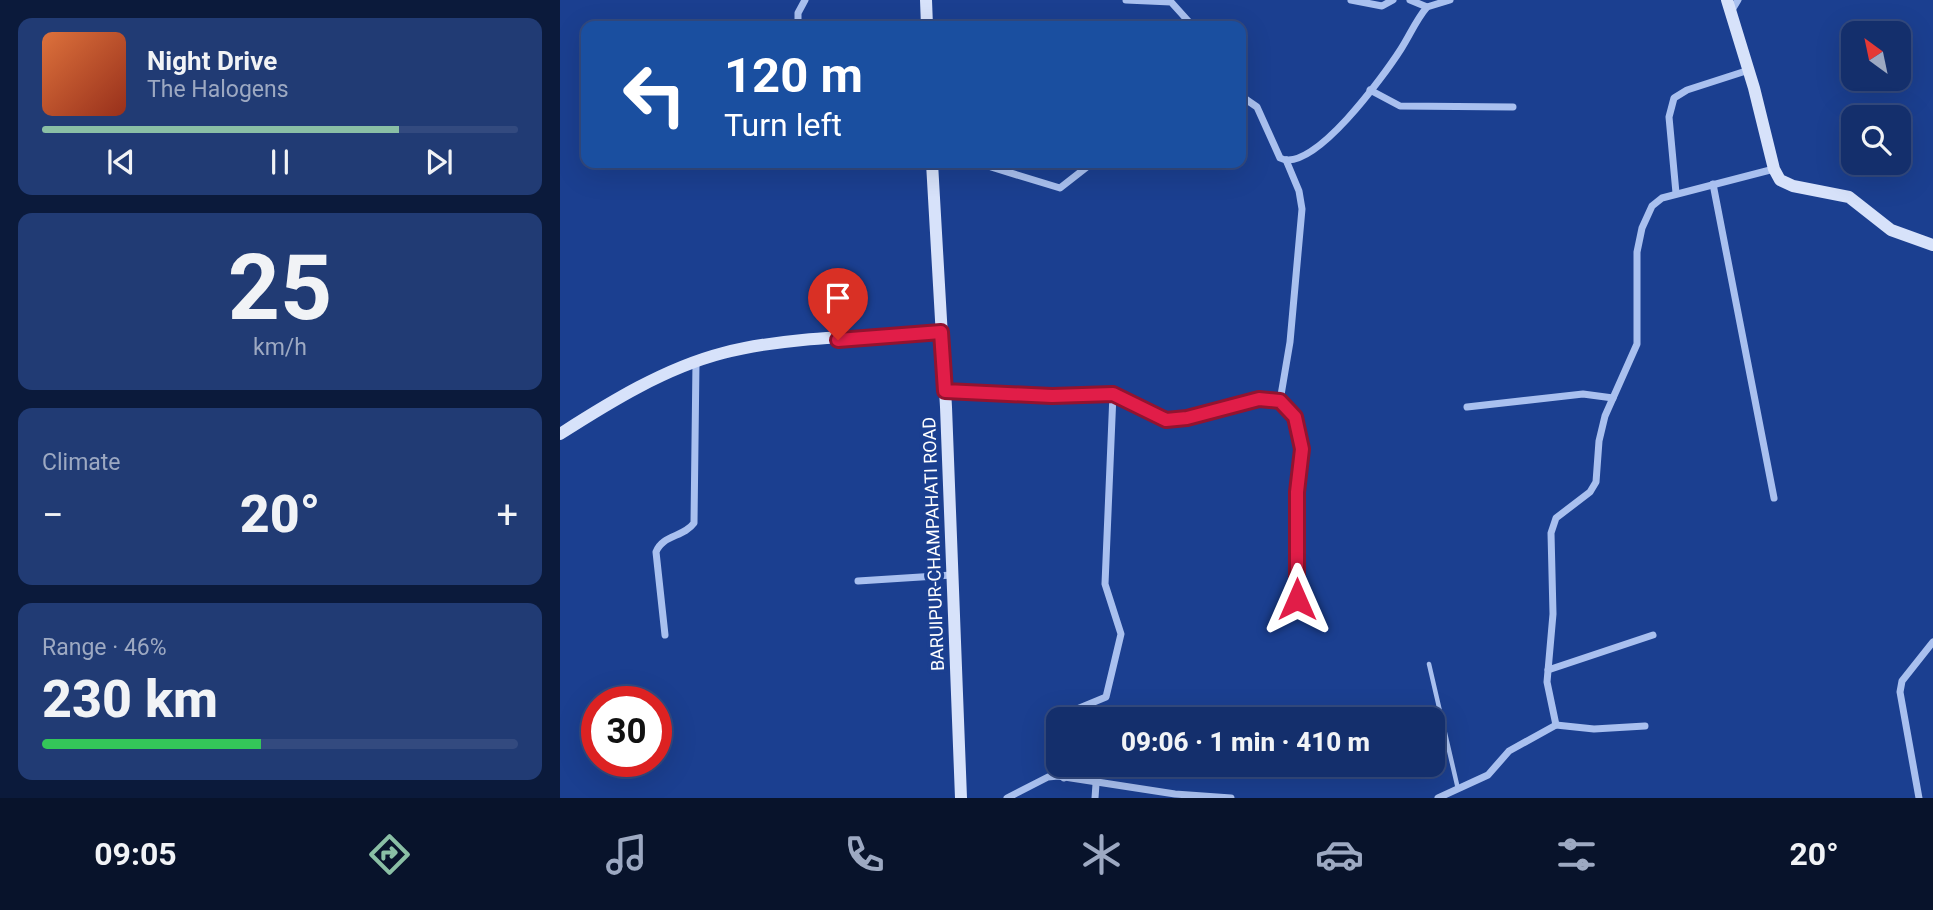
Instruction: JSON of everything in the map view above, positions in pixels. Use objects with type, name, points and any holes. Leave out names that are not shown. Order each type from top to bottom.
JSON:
[{"type":"main road","points":[[926,0],[927,21]]},
{"type":"main road","points":[[1732,3],[1774,169],[1780,180],[1793,186],[1849,197],[1891,230],[1933,245]]},
{"type":"main road","name":"BARUIPUR-CHAMPAHATI ROAD","points":[[932,168],[945,391],[961,798]]},
{"type":"main road","points":[[560,434],[614,402],[696,362],[760,345],[941,332]]},
{"type":"street","points":[[798,21],[798,13],[805,0]]},
{"type":"street","points":[[1126,0],[1171,2],[1188,21]]},
{"type":"street","points":[[1351,0],[1382,6],[1393,0]]},
{"type":"street","points":[[1410,0],[1427,7],[1450,0]]},
{"type":"street","points":[[1286,160],[1306,154],[1333,135],[1400,51],[1427,7]]},
{"type":"street","points":[[1676,193],[1670,106],[1674,98],[1687,90],[1749,70]]},
{"type":"street","points":[[1370,90],[1400,106],[1513,107]]},
{"type":"street","points":[[1246,99],[1257,107],[1276,153],[1286,160],[1299,191],[1302,209],[1290,342],[1280,401]]},
{"type":"street","points":[[994,168],[1060,188],[1086,168]]},
{"type":"street","points":[[1556,725],[1547,681],[1553,614],[1553,523],[1562,511],[1590,492],[1596,482],[1599,441],[1613,398],[1637,344],[1637,252],[1642,228],[1652,206],[1676,193],[1774,169]]},
{"type":"street","points":[[1713,184],[1774,498]]},
{"type":"street","points":[[665,635],[656,552],[663,541],[689,530],[694,523],[696,362]]},
{"type":"street","points":[[945,391],[1052,396],[1113,394],[1166,420],[1187,418],[1259,399],[1280,401],[1295,417],[1302,449],[1297,492],[1297,599]]},
{"type":"street","points":[[1082,707],[1106,697],[1121,634],[1105,584],[1113,394]]},
{"type":"street","points":[[1467,407],[1583,394],[1613,398]]},
{"type":"street","points":[[858,581],[952,575]]},
{"type":"street","points":[[1548,670],[1654,635]]},
{"type":"street","points":[[1919,798],[1900,692],[1902,681],[1933,642]]},
{"type":"street","points":[[1438,798],[1488,775],[1509,751],[1556,725],[1577,729],[1645,726]]},
{"type":"street","points":[[1007,798],[1048,777],[1231,798]]},
{"type":"street","points":[[1096,783],[1096,798]]},
{"type":"street","points":[[1458,789],[1461,798]]},
{"type":"lane","points":[[1429,664],[1458,789]]},
{"type":"route","points":[[838,340],[941,332],[945,391],[1052,396],[1113,394],[1157,418],[1166,420],[1187,418],[1259,399],[1271,398],[1280,401],[1295,417],[1302,449],[1297,492],[1297,599]]}]
